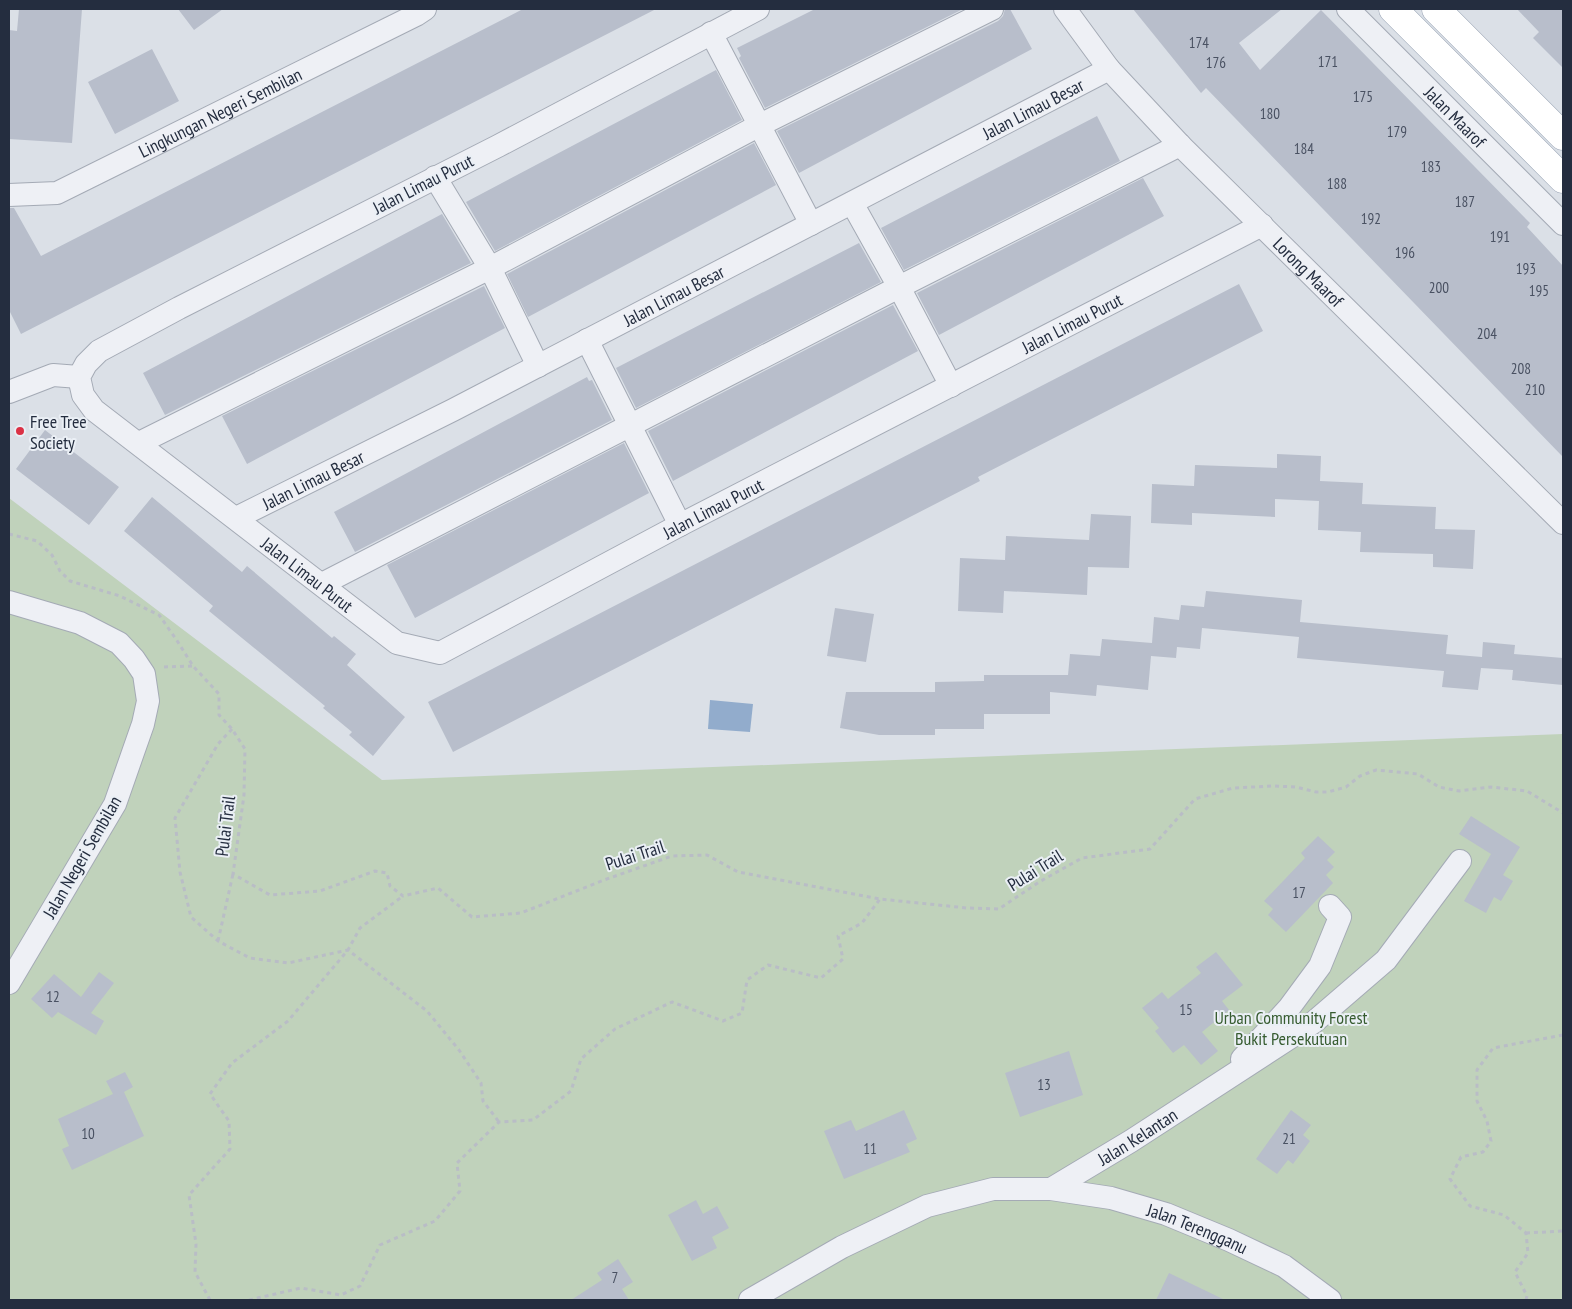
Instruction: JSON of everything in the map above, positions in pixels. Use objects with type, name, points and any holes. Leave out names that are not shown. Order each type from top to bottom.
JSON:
[{"type":"main road","name":"Jalan Maarof","points":[[1394,9],[1563,179]]},
{"type":"main road","points":[[1436,9],[1563,136]]},
{"type":"street","name":"Lingkungan Negeri Sembilan","points":[[9,195],[57,193],[425,9]]},
{"type":"street","name":"Jalan Limau Purut","points":[[758,9],[99,351],[86,364],[79,377],[83,395],[94,410],[397,643],[440,653],[680,525],[1262,225]]},
{"type":"street","points":[[139,443],[490,268],[760,125],[992,9]]},
{"type":"street","name":"Lorong Maarof","points":[[1065,9],[1109,69],[1180,145],[1563,523]]},
{"type":"street","name":"Jalan Maarof","points":[[1348,9],[1563,224]]},
{"type":"street","points":[[712,33],[811,224]]},
{"type":"street","name":"Jalan Limau Besar","points":[[236,518],[538,366],[1109,69]]},
{"type":"street","points":[[322,584],[899,287],[1180,145]]},
{"type":"street","points":[[435,177],[490,268],[538,366]]},
{"type":"street","points":[[852,203],[951,386]]},
{"type":"street","points":[[587,340],[680,525]]},
{"type":"street","points":[[9,392],[53,375],[79,377]]},
{"type":"street","name":"Jalan Negeri Sembilan","points":[[9,602],[80,623],[119,643],[134,659],[144,674],[148,701],[143,724],[115,804],[9,983]]},
{"type":"street","name":"Jalan Kelantan","points":[[1051,1189],[1131,1141],[1314,1022],[1386,960],[1460,861]]},
{"type":"street","points":[[1220,1084],[1289,1008],[1320,966],[1340,918],[1330,906]]},
{"type":"street","points":[[750,1300],[842,1247],[927,1206],[993,1189],[1051,1189]]},
{"type":"street","name":"Jalan Terengganu","points":[[1051,1189],[1111,1198],[1166,1214],[1229,1240],[1284,1266],[1330,1300]]},
{"type":"path","name":"Pulai Trail","points":[[9,534],[37,541],[52,555],[60,571],[70,581],[120,596],[158,615],[193,666],[219,694],[219,715],[232,729],[245,750],[244,795],[233,874],[270,895],[320,891],[375,871],[387,873],[390,886],[403,896],[438,888],[472,917],[520,913],[672,856],[707,855],[738,872],[880,898],[967,908],[999,909],[1039,882],[1082,858],[1150,849],[1195,798],[1233,788],[1296,786],[1316,792],[1328,792],[1346,787],[1360,776],[1376,770],[1418,774],[1439,787],[1460,791],[1491,787],[1527,791],[1563,813]]},
{"type":"path","points":[[144,674],[162,668],[193,666]]},
{"type":"path","points":[[232,729],[218,744],[175,818],[180,872],[190,917],[218,941],[250,958],[288,963],[348,950],[427,1011],[460,1050],[481,1083],[484,1101],[499,1122]]},
{"type":"path","points":[[218,941],[233,874]]},
{"type":"path","points":[[210,1300],[195,1272],[196,1244],[189,1195],[230,1149],[229,1121],[210,1094],[232,1063],[288,1021],[348,950],[360,928],[403,896]]},
{"type":"path","points":[[250,1300],[301,1288],[341,1295],[360,1286],[380,1245],[435,1221],[460,1191],[457,1163],[499,1122],[533,1120],[571,1091],[580,1059],[615,1029],[672,1002],[723,1021],[742,1013],[747,980],[768,965],[821,978],[843,960],[838,936],[862,923],[880,898]]},
{"type":"path","points":[[1563,1035],[1493,1048],[1477,1070],[1477,1101],[1487,1121],[1491,1141],[1483,1152],[1461,1157],[1450,1179],[1470,1206],[1504,1215],[1526,1233],[1563,1231]]},
{"type":"path","points":[[1526,1233],[1528,1253],[1515,1272],[1527,1296],[1526,1300]]},
{"type":"green space","name":"Urban Community Forest Bukit Persekutuan","points":[[9,498],[382,780],[1563,734],[1563,1300],[9,1300]]},
{"type":"water","points":[[710,700],[753,704],[750,732],[708,729]]},
{"type":"building","points":[[19,9],[82,9],[72,143],[9,139],[9,30],[17,31]]},
{"type":"building","points":[[178,9],[223,9],[194,30]]},
{"type":"building","points":[[523,9],[656,9],[21,334],[9,310],[9,208],[14,208],[41,256]]},
{"type":"building","points":[[815,9],[963,9],[765,108],[739,58],[741,56],[737,48]]},
{"type":"building","points":[[1005,9],[1010,9],[1032,49],[799,173],[777,131],[998,21],[1003,16]]},
{"type":"building","points":[[1133,9],[1282,9],[1239,43],[1260,70],[1321,10],[1530,223],[1527,227],[1563,266],[1563,457],[1206,88],[1201,93]]},
{"type":"building","points":[[1517,9],[1563,9],[1563,68],[1533,38],[1539,32]]},
{"type":"building","points":[[152,49],[179,101],[115,134],[88,82]]},
{"type":"building","points":[[716,70],[742,120],[495,251],[466,202]]},
{"type":"building","points":[[1097,116],[1120,161],[904,270],[881,228]]},
{"type":"building","points":[[754,143],[776,185],[528,317],[507,274]]},
{"type":"building","points":[[1143,178],[1164,216],[939,335],[917,293]]},
{"type":"building","points":[[442,214],[471,263],[165,415],[143,373]]},
{"type":"building","points":[[859,243],[881,282],[636,408],[616,368]]},
{"type":"building","points":[[1239,284],[1263,331],[978,477],[980,481],[453,752],[428,702]]},
{"type":"building","points":[[484,286],[505,328],[247,464],[222,416]]},
{"type":"building","points":[[893,305],[918,351],[673,481],[648,431]]},
{"type":"building","points":[[587,377],[589,381],[592,380],[612,420],[355,552],[334,512]]},
{"type":"building","points":[[45,430],[119,487],[89,525],[16,469]]},
{"type":"building","points":[[624,443],[649,493],[415,618],[387,565]]},
{"type":"building","points":[[1277,454],[1321,456],[1320,481],[1363,483],[1362,504],[1436,507],[1435,529],[1475,530],[1473,569],[1433,567],[1433,554],[1360,552],[1361,532],[1318,530],[1319,501],[1275,499],[1275,517],[1192,513],[1192,525],[1151,523],[1152,484],[1194,486],[1195,465],[1277,468]]},
{"type":"building","points":[[152,497],[242,572],[247,566],[332,638],[334,636],[356,654],[347,665],[405,717],[373,756],[349,735],[352,732],[323,708],[325,706],[209,611],[213,606],[124,531]]},
{"type":"building","points":[[1091,514],[1131,516],[1129,568],[1088,567],[1087,595],[1004,591],[1003,613],[958,611],[960,558],[1005,560],[1006,536],[1089,540]]},
{"type":"building","points":[[1206,591],[1302,600],[1300,622],[1448,635],[1446,654],[1482,657],[1483,642],[1515,645],[1514,654],[1563,658],[1563,685],[1512,680],[1513,670],[1481,668],[1478,690],[1442,687],[1444,671],[1297,658],[1299,637],[1202,628],[1200,649],[1177,647],[1176,658],[1151,656],[1148,690],[1097,685],[1096,696],[1050,692],[1050,714],[984,714],[984,729],[935,729],[935,735],[879,735],[840,728],[846,692],[935,692],[935,682],[984,681],[984,675],[1068,675],[1070,654],[1100,656],[1102,639],[1152,643],[1154,617],[1179,620],[1181,605],[1204,607]]},
{"type":"building","points":[[835,608],[874,614],[866,662],[827,656]]},
{"type":"building","points":[[1471,816],[1520,847],[1503,875],[1513,881],[1501,901],[1494,897],[1486,913],[1464,901],[1491,854],[1459,834]]},
{"type":"building","points":[[1318,836],[1335,852],[1327,860],[1334,867],[1326,875],[1333,883],[1286,932],[1268,915],[1273,909],[1264,901],[1305,858],[1301,853]]},
{"type":"building","points":[[1216,952],[1243,985],[1222,1001],[1229,1010],[1202,1032],[1218,1051],[1201,1065],[1184,1045],[1173,1053],[1155,1031],[1159,1028],[1142,1008],[1162,992],[1168,999],[1201,973],[1196,967]]},
{"type":"building","points":[[99,972],[114,983],[91,1013],[104,1021],[96,1035],[58,1012],[52,1018],[31,999],[54,974],[81,997]]},
{"type":"building","points":[[1069,1051],[1083,1095],[1020,1117],[1005,1073]]},
{"type":"building","points":[[125,1072],[133,1087],[124,1092],[144,1136],[72,1170],[62,1149],[69,1146],[58,1119],[113,1094],[106,1081]]},
{"type":"building","points":[[904,1110],[917,1139],[906,1144],[910,1152],[844,1179],[824,1131],[851,1120],[856,1131]]},
{"type":"building","points":[[1291,1110],[1311,1125],[1303,1135],[1310,1141],[1293,1164],[1288,1160],[1277,1174],[1256,1159]]},
{"type":"building","points":[[696,1200],[703,1214],[717,1206],[729,1228],[712,1237],[717,1248],[692,1261],[668,1215]]},
{"type":"building","points":[[618,1259],[633,1282],[622,1289],[629,1300],[571,1300],[602,1280],[597,1273]]},
{"type":"building","points":[[1169,1273],[1225,1300],[1156,1300]]},
{"type":"place","name":"Free Tree Society","points":[[20,431]]}]
